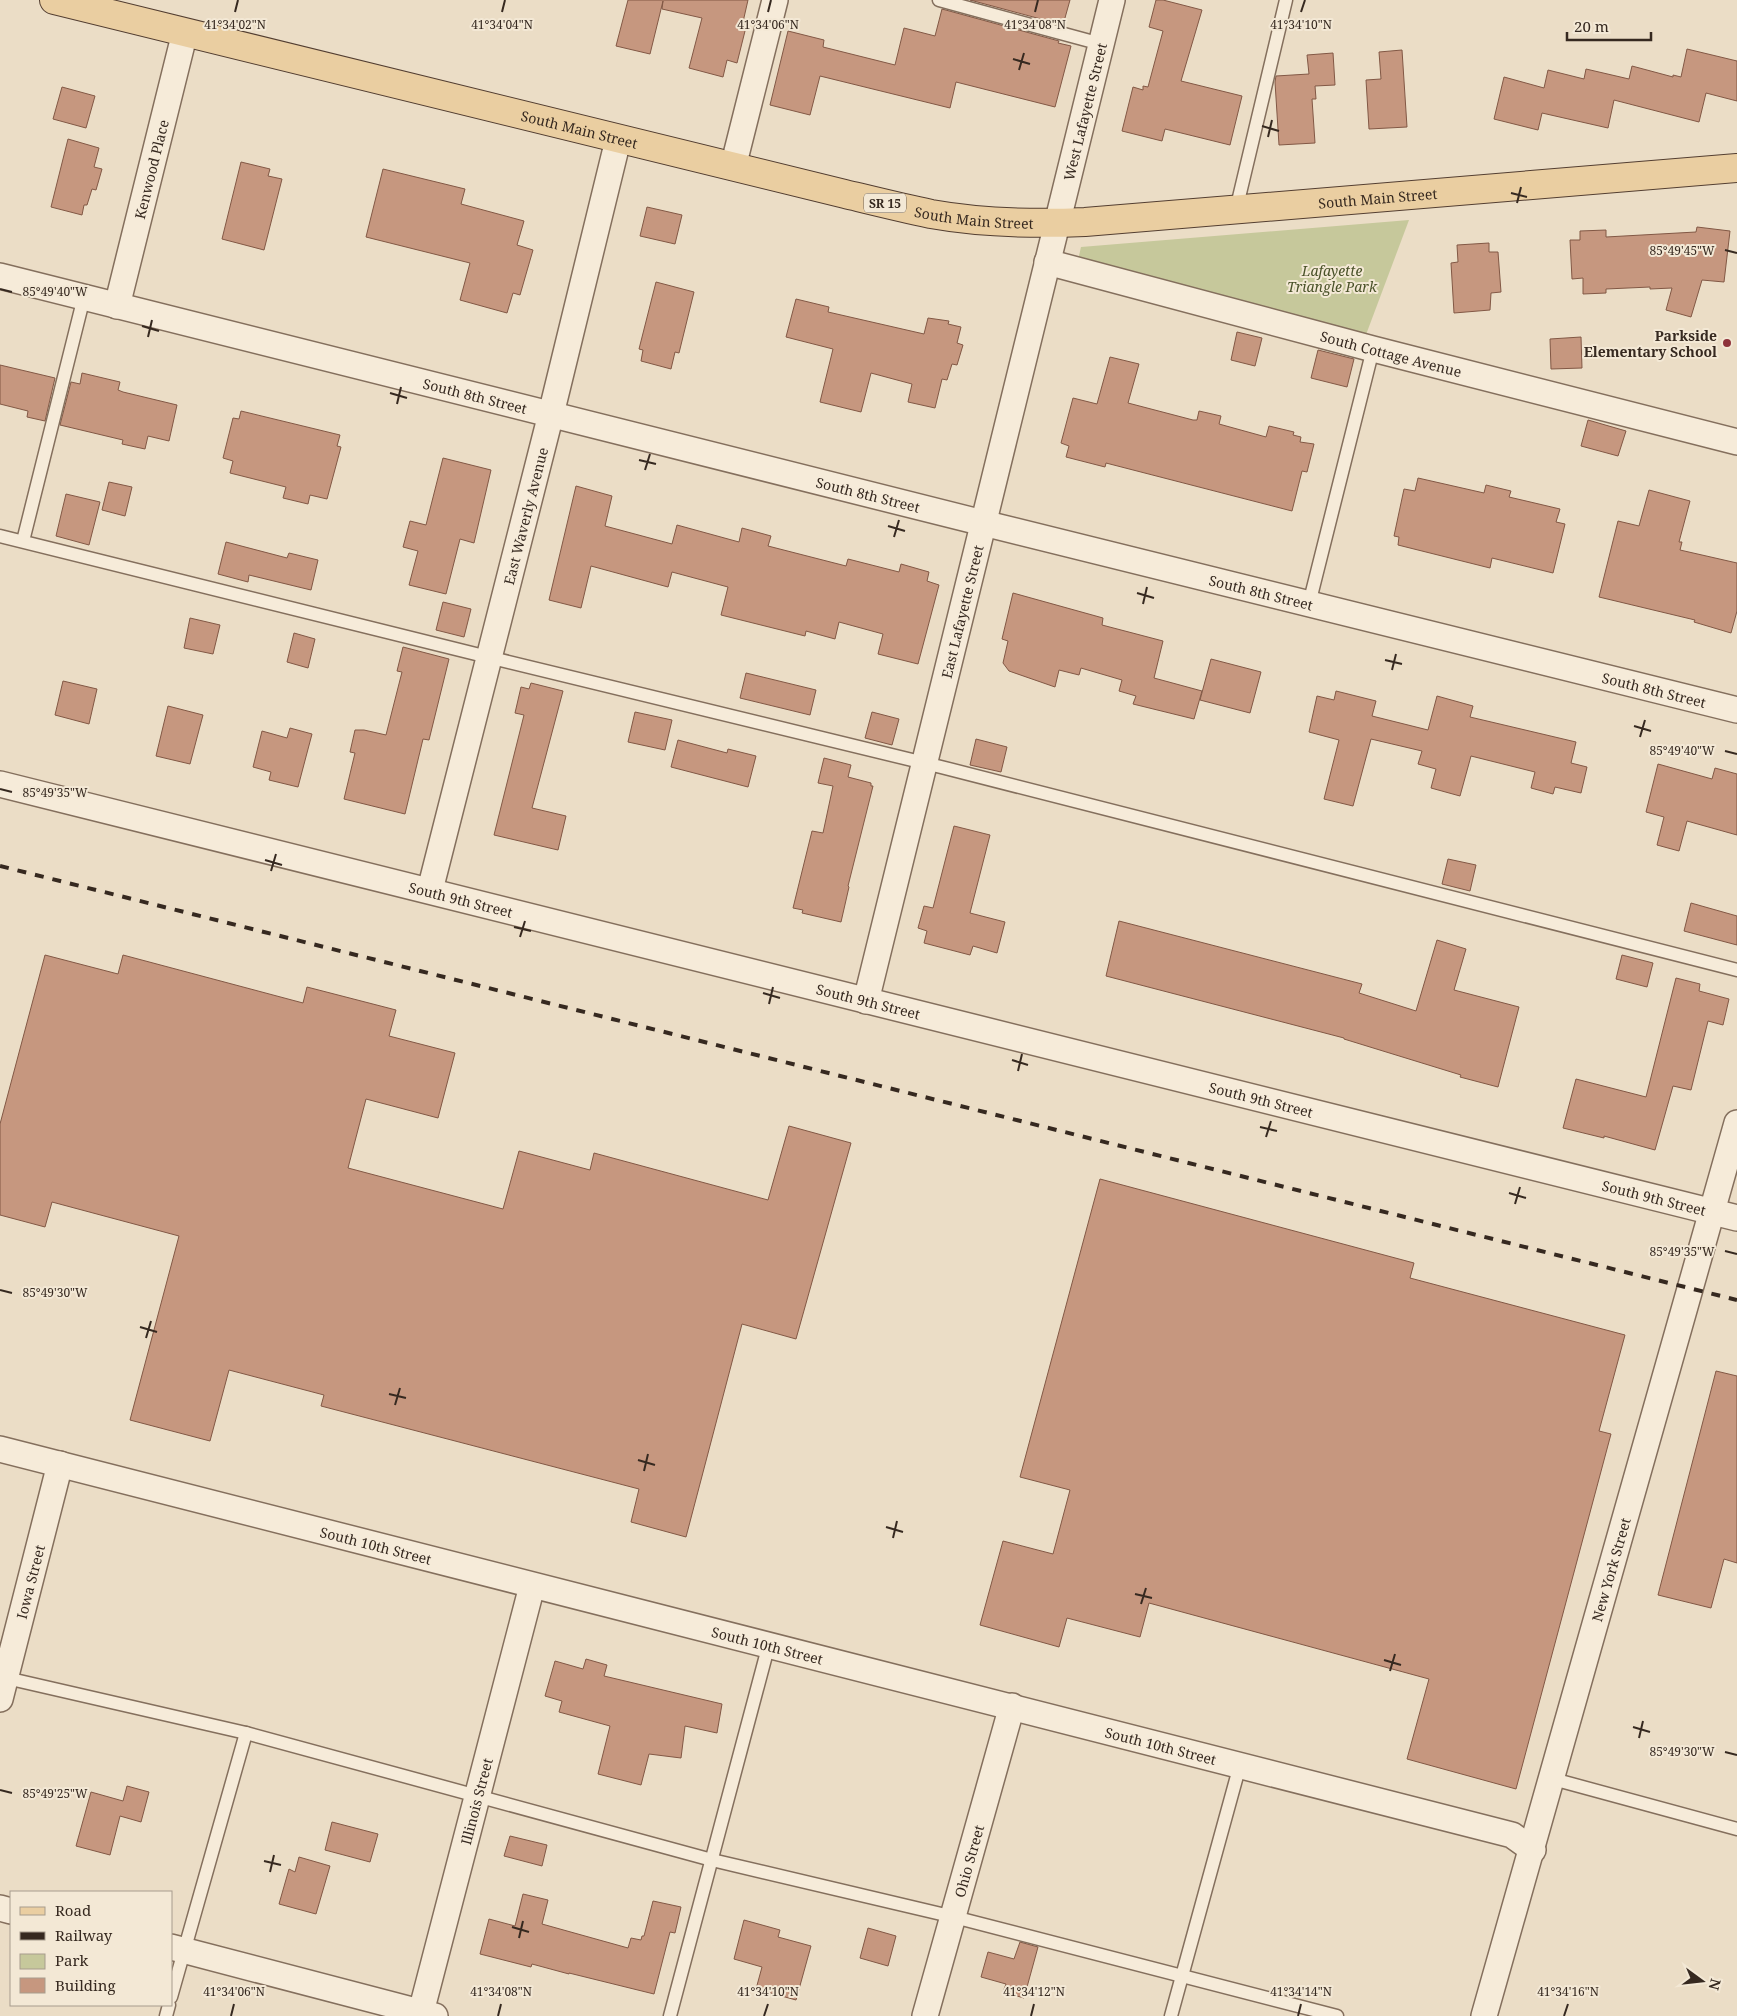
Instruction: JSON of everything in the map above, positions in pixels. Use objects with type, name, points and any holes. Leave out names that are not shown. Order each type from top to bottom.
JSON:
[{"type":"main road","name":"South Main Street","points":[[54,0],[618,140],[932,214],[978,220],[1057,223],[1737,168]]},
{"type":"street","points":[[733,167],[775,0]]},
{"type":"street","name":"West Lafayette Street","points":[[1057,223],[1112,0]]},
{"type":"street","name":"Kenwood Place","points":[[117,306],[185,32]]},
{"type":"street","name":"East Waverly Avenue","points":[[430,890],[551,414],[618,140]]},
{"type":"street","name":"East Lafayette Street","points":[[866,1001],[1057,223]]},
{"type":"street","name":"South Cottage Avenue","points":[[1047,262],[1373,349],[1737,442]]},
{"type":"street","name":"South 8th Street","points":[[0,276],[1737,710]]},
{"type":"street","name":"South 9th Street","points":[[0,784],[1737,1218]]},
{"type":"street","name":"New York Street","points":[[1484,2016],[1533,1850],[1737,1124]]},
{"type":"street","name":"South 10th Street","points":[[0,1449],[1512,1835],[1533,1850]]},
{"type":"street","name":"Iowa Street","points":[[2,1684],[60,1464]]},
{"type":"street","name":"Illinois Street","points":[[425,2015],[477,1795],[532,1586]]},
{"type":"street","name":"Ohio Street","points":[[925,2016],[1012,1706]]},
{"type":"street","points":[[178,1949],[425,2015]]},
{"type":"lane","points":[[939,0],[1101,44]]},
{"type":"lane","points":[[1236,210],[1286,0]]},
{"type":"lane","points":[[23,541],[84,297]]},
{"type":"lane","points":[[1309,604],[1373,349]]},
{"type":"lane","points":[[0,536],[924,763],[1737,970]]},
{"type":"lane","points":[[670,2016],[769,1644]]},
{"type":"lane","points":[[2,1684],[246,1733],[712,1860],[954,1917],[1336,2016]]},
{"type":"lane","points":[[172,1990],[178,1949],[246,1733]]},
{"type":"lane","points":[[1171,2016],[1240,1765]]},
{"type":"lane","points":[[1553,1778],[1737,1829]]},
{"type":"green space","name":"Lafayette Triangle Park","points":[[1409,220],[1364,340],[1078,260],[1081,247]]},
{"type":"building","points":[[628,0],[748,0],[743,22],[747,23],[737,63],[727,60],[723,77],[689,68],[702,18],[662,9],[663,1],[650,54],[616,46]]},
{"type":"building","points":[[970,0],[1070,0],[1063,25]]},
{"type":"building","points":[[1156,0],[1202,10],[1181,81],[1242,96],[1230,145],[1165,129],[1162,141],[1122,131],[1133,87],[1143,90],[1143,86],[1148,87],[1163,31],[1149,27]]},
{"type":"building","points":[[942,9],[1071,46],[1055,107],[956,82],[950,108],[820,76],[810,115],[770,105],[788,31],[824,40],[823,47],[895,65],[904,28],[935,36]]},
{"type":"building","points":[[1687,49],[1737,61],[1737,101],[1706,93],[1699,122],[1614,100],[1608,128],[1542,113],[1538,130],[1494,119],[1504,77],[1544,88],[1548,70],[1584,79],[1586,69],[1629,79],[1632,66],[1673,77],[1673,75],[1681,77]]},
{"type":"building","points":[[1402,50],[1407,127],[1369,129],[1366,80],[1381,79],[1379,52]]},
{"type":"building","points":[[1333,53],[1335,85],[1315,86],[1316,99],[1312,99],[1315,143],[1279,145],[1276,76],[1309,74],[1307,55]]},
{"type":"building","points":[[62,87],[95,96],[86,128],[53,119]]},
{"type":"building","points":[[68,139],[99,148],[94,167],[102,169],[96,190],[92,189],[87,205],[84,205],[82,215],[51,207]]},
{"type":"building","points":[[241,162],[270,169],[268,176],[282,179],[264,250],[222,239]]},
{"type":"building","points":[[383,169],[465,189],[461,204],[524,221],[517,245],[533,250],[520,295],[513,293],[507,313],[460,300],[470,263],[366,237]]},
{"type":"building","points":[[647,207],[682,215],[675,244],[640,236]]},
{"type":"building","points":[[1697,227],[1730,231],[1724,282],[1702,280],[1691,317],[1666,310],[1672,288],[1606,289],[1606,293],[1583,294],[1583,278],[1572,279],[1570,240],[1580,240],[1580,231],[1606,230],[1606,237],[1696,232]]},
{"type":"building","points":[[1489,243],[1489,252],[1498,252],[1501,292],[1491,293],[1490,310],[1454,313],[1451,263],[1458,262],[1457,245]]},
{"type":"building","points":[[656,282],[694,292],[679,353],[675,352],[671,369],[641,361],[643,350],[639,349]]},
{"type":"building","points":[[796,299],[829,307],[828,312],[924,334],[928,318],[949,321],[948,324],[961,327],[957,343],[963,345],[957,365],[952,364],[947,380],[942,379],[935,408],[908,402],[912,384],[871,373],[861,412],[820,402],[833,349],[786,337]]},
{"type":"building","points":[[1237,332],[1262,338],[1255,366],[1231,360]]},
{"type":"building","points":[[1581,337],[1582,368],[1551,369],[1550,339]]},
{"type":"building","points":[[1318,350],[1354,359],[1347,387],[1311,378]]},
{"type":"building","points":[[1110,357],[1139,364],[1128,403],[1193,420],[1197,420],[1199,411],[1221,416],[1219,424],[1266,437],[1269,426],[1294,432],[1293,435],[1301,437],[1300,442],[1314,444],[1307,472],[1302,471],[1292,511],[1106,463],[1105,467],[1066,457],[1069,446],[1061,443],[1073,398],[1097,404]]},
{"type":"building","points":[[0,365],[55,378],[45,421],[27,417],[28,411],[0,404]]},
{"type":"building","points":[[82,373],[120,382],[118,390],[123,392],[177,405],[169,441],[148,436],[145,449],[122,444],[123,440],[60,425],[71,382],[80,384]]},
{"type":"building","points":[[241,411],[340,435],[337,446],[341,447],[327,499],[310,495],[308,504],[283,498],[286,487],[230,473],[233,461],[223,458],[233,418],[239,419]]},
{"type":"building","points":[[1588,420],[1626,431],[1618,456],[1581,446]]},
{"type":"building","points":[[443,458],[491,470],[474,543],[460,539],[446,594],[409,585],[418,551],[403,547],[410,521],[426,525]]},
{"type":"building","points":[[1418,478],[1484,493],[1486,485],[1511,491],[1509,497],[1560,509],[1556,522],[1565,524],[1553,573],[1492,558],[1490,568],[1398,545],[1399,537],[1394,536],[1404,489],[1415,491]]},
{"type":"building","points":[[109,482],[132,487],[125,516],[102,510]]},
{"type":"building","points":[[576,486],[612,496],[605,526],[672,544],[677,525],[739,542],[742,528],[771,536],[768,546],[846,566],[848,559],[899,572],[901,564],[929,572],[927,581],[939,585],[918,664],[878,654],[883,634],[839,622],[835,639],[806,631],[805,636],[721,615],[728,587],[672,572],[668,587],[591,566],[581,608],[549,600]]},
{"type":"building","points":[[1649,490],[1690,501],[1679,542],[1682,542],[1680,550],[1737,563],[1737,611],[1731,633],[1694,622],[1695,620],[1599,597],[1618,521],[1639,526]]},
{"type":"building","points":[[66,494],[100,502],[89,545],[56,536]]},
{"type":"building","points":[[226,542],[287,558],[289,553],[318,560],[311,590],[249,575],[248,582],[218,574]]},
{"type":"building","points":[[1013,593],[1103,618],[1102,625],[1163,641],[1154,678],[1202,691],[1194,719],[1133,704],[1136,696],[1119,691],[1122,680],[1081,668],[1079,675],[1059,670],[1055,687],[1009,671],[1003,663],[1008,641],[1002,639]]},
{"type":"building","points":[[443,602],[471,609],[464,637],[436,630]]},
{"type":"building","points":[[190,618],[220,625],[213,654],[184,648]]},
{"type":"building","points":[[294,633],[315,639],[308,668],[287,662]]},
{"type":"building","points":[[403,647],[449,659],[429,740],[423,739],[405,814],[344,799],[355,753],[350,752],[355,730],[386,735],[402,672],[397,671]]},
{"type":"building","points":[[1211,659],[1261,672],[1250,713],[1200,700]]},
{"type":"building","points":[[746,673],[816,690],[810,715],[740,698]]},
{"type":"building","points":[[63,681],[97,689],[89,724],[55,715]]},
{"type":"building","points":[[531,683],[563,691],[532,808],[566,816],[558,850],[494,835],[524,715],[515,713],[521,687],[529,689]]},
{"type":"building","points":[[1336,691],[1376,701],[1372,716],[1428,730],[1437,696],[1473,706],[1470,717],[1576,742],[1571,763],[1587,767],[1581,793],[1555,787],[1553,794],[1531,788],[1535,772],[1471,756],[1460,796],[1431,788],[1436,769],[1418,764],[1422,751],[1371,739],[1353,806],[1324,799],[1339,740],[1309,732],[1317,696],[1334,700]]},
{"type":"building","points":[[168,706],[203,715],[190,764],[156,756]]},
{"type":"building","points":[[635,712],[672,720],[665,750],[628,742]]},
{"type":"building","points":[[872,712],[899,719],[892,745],[865,738]]},
{"type":"building","points":[[290,728],[312,734],[298,787],[269,780],[271,772],[253,767],[262,731],[287,738]]},
{"type":"building","points":[[976,739],[1007,747],[1001,772],[970,765]]},
{"type":"building","points":[[678,740],[727,753],[728,749],[756,756],[748,787],[671,767]]},
{"type":"building","points":[[824,758],[851,765],[848,777],[871,783],[871,786],[873,786],[841,922],[802,913],[803,910],[793,908],[812,831],[823,833],[833,786],[818,783]]},
{"type":"building","points":[[1658,764],[1712,779],[1715,768],[1737,774],[1737,835],[1687,821],[1679,851],[1657,845],[1664,817],[1646,812]]},
{"type":"building","points":[[954,826],[990,835],[970,913],[1005,922],[997,953],[973,946],[970,955],[924,943],[927,931],[918,928],[924,906],[933,908]]},
{"type":"building","points":[[1448,859],[1476,865],[1470,891],[1442,884]]},
{"type":"building","points":[[1691,903],[1737,916],[1737,945],[1684,931]]},
{"type":"building","points":[[1119,921],[1362,984],[1359,993],[1416,1011],[1437,940],[1466,949],[1454,990],[1519,1007],[1498,1087],[1460,1077],[1461,1075],[1344,1038],[1106,976]]},
{"type":"building","points":[[45,955],[118,974],[123,955],[303,1003],[307,987],[396,1010],[389,1036],[455,1053],[438,1118],[366,1099],[348,1168],[503,1209],[519,1151],[590,1170],[594,1153],[768,1200],[789,1126],[851,1143],[796,1339],[742,1324],[686,1537],[631,1522],[639,1489],[321,1406],[324,1395],[229,1370],[210,1441],[130,1420],[179,1236],[52,1202],[45,1227],[0,1215],[0,1124]]},
{"type":"building","points":[[1622,955],[1653,963],[1647,987],[1616,979]]},
{"type":"building","points":[[1676,978],[1700,984],[1699,991],[1729,999],[1723,1025],[1708,1021],[1691,1090],[1673,1086],[1655,1150],[1604,1136],[1604,1138],[1563,1128],[1576,1079],[1646,1097]]},
{"type":"building","points":[[1100,1179],[1414,1263],[1410,1278],[1625,1335],[1599,1431],[1611,1434],[1516,1789],[1407,1759],[1429,1679],[1149,1603],[1140,1637],[1067,1618],[1059,1647],[980,1625],[1003,1541],[1053,1554],[1070,1490],[1020,1477]]},
{"type":"building","points":[[1716,1371],[1737,1376],[1737,1563],[1724,1559],[1711,1608],[1658,1595]]},
{"type":"building","points":[[586,1659],[607,1665],[604,1676],[722,1704],[717,1733],[685,1726],[681,1758],[649,1754],[641,1785],[598,1774],[610,1726],[559,1712],[562,1701],[545,1696],[555,1661],[583,1669]]},
{"type":"building","points":[[127,1786],[149,1792],[141,1822],[120,1816],[110,1855],[76,1846],[91,1792],[123,1801]]},
{"type":"building","points":[[332,1822],[378,1834],[370,1862],[325,1850]]},
{"type":"building","points":[[510,1836],[547,1845],[542,1866],[504,1856]]},
{"type":"building","points":[[299,1857],[330,1866],[316,1914],[279,1904],[289,1869],[295,1872]]},
{"type":"building","points":[[523,1894],[548,1900],[542,1924],[628,1948],[631,1938],[641,1940],[642,1936],[644,1936],[653,1901],[681,1907],[675,1933],[670,1932],[654,1994],[532,1964],[531,1967],[480,1954],[489,1919],[515,1926]]},
{"type":"building","points":[[744,1920],[780,1930],[778,1937],[811,1946],[796,2000],[756,1989],[762,1967],[734,1959]]},
{"type":"building","points":[[868,1928],[896,1936],[888,1966],[860,1958]]},
{"type":"building","points":[[1020,1942],[1038,1947],[1024,1998],[1003,1992],[1006,1984],[981,1977],[988,1952],[1014,1959]]},
{"type":"railway","points":[[0,866],[1737,1300]]},
{"type":"place","name":"Parkside Elementary School","points":[[1727,343]]}]
